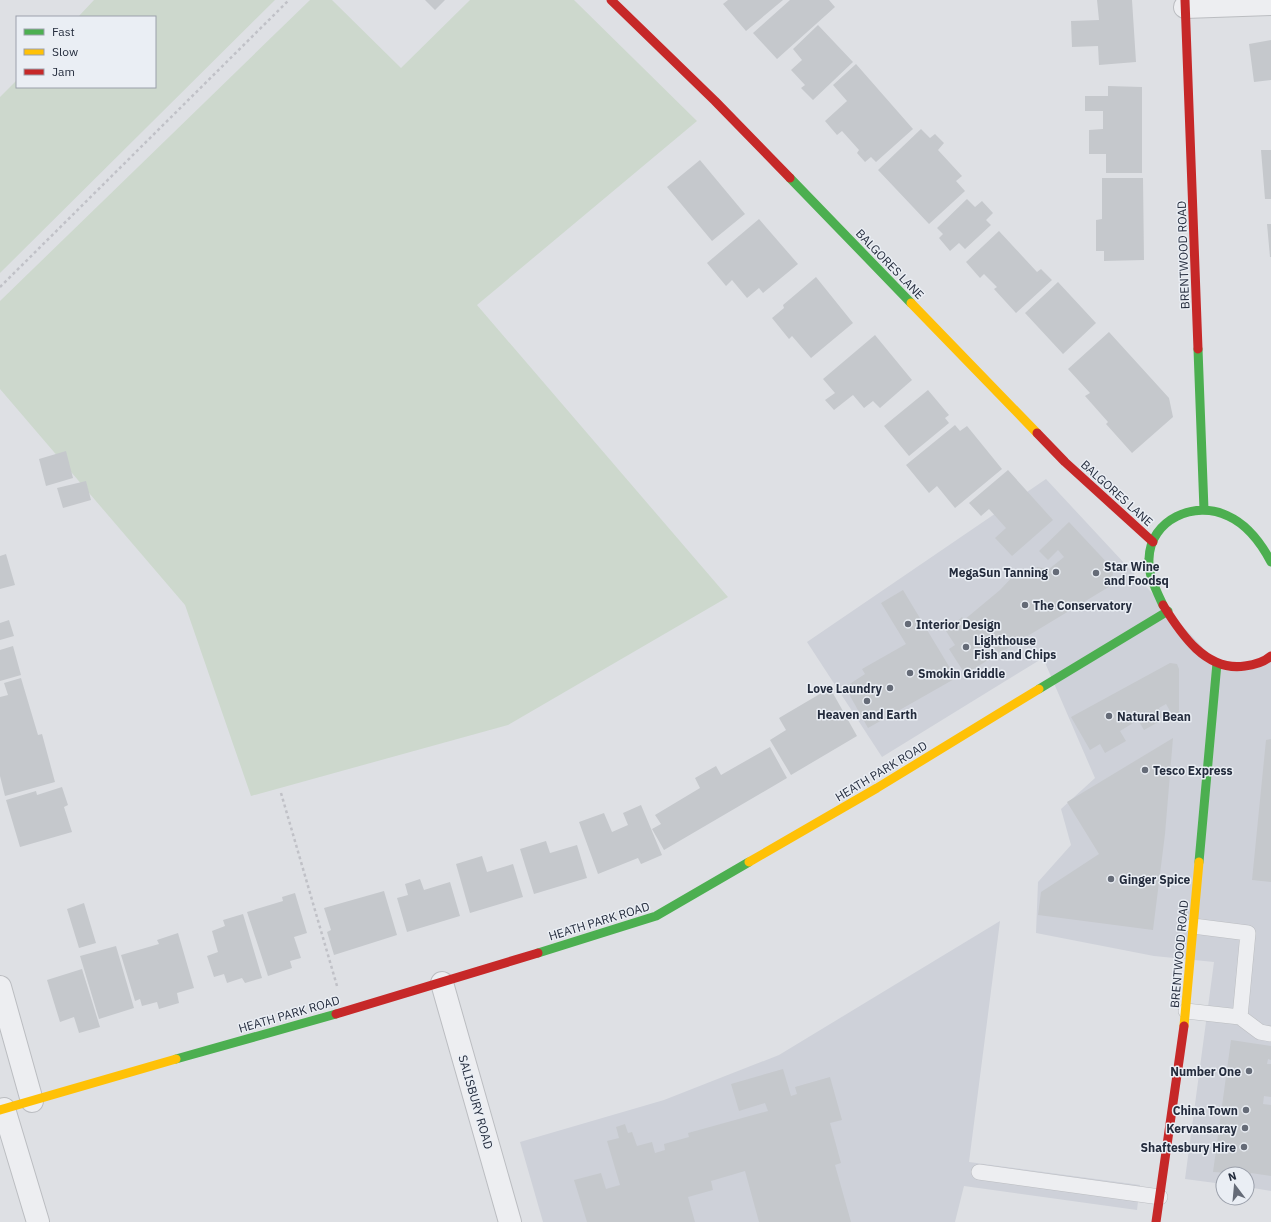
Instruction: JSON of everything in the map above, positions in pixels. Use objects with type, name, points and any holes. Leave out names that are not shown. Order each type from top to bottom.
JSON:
[{"type":"street","name":"BALGORES LANE","points":[[611,0],[715,101],[1065,462],[1153,542]]},
{"type":"street","points":[[1185,3],[1271,4]]},
{"type":"street","name":"BRENTWOOD ROAD","points":[[1185,3],[1204,510]]},
{"type":"street","points":[[1268,551],[1244,525],[1232,517],[1218,511],[1191,510],[1178,514],[1159,530],[1153,542],[1149,558],[1151,578],[1168,611],[1191,643],[1204,656],[1217,663],[1240,667],[1260,663],[1270,658]]},
{"type":"street","name":"HEATH PARK ROAD","points":[[2,1110],[344,1010],[442,983],[656,916],[877,788],[1168,611]]},
{"type":"street","name":"BRENTWOOD ROAD","points":[[1156,1222],[1186,1011],[1217,663]]},
{"type":"street","name":"SALISBURY ROAD","points":[[442,983],[510,1222]]},
{"type":"street","points":[[0,987],[32,1101]]},
{"type":"street","points":[[2,1110],[38,1222]]},
{"type":"lane","points":[[1193,926],[1248,933],[1240,1017]]},
{"type":"lane","points":[[1186,1011],[1240,1017],[1260,1032],[1271,1034]]},
{"type":"lane","points":[[979,1172],[1160,1197]]},
{"type":"path","points":[[0,286],[289,0]]},
{"type":"path","points":[[281,793],[344,1010]]},
{"type":"shaded area","points":[[94,0],[275,0],[0,273],[0,97],[16,81],[16,88],[156,88],[156,16],[79,16]]},
{"type":"shaded area","points":[[310,0],[332,0],[401,68],[470,0],[574,0],[697,121],[477,305],[728,597],[508,725],[251,796],[185,605],[0,389],[0,301]]},
{"type":"shaded area","points":[[1046,479],[1217,663],[1271,660],[1271,1191],[1255,1188],[1255,1166],[1215,1166],[1215,1183],[1185,1179],[1214,962],[1154,956],[1036,933],[1038,882],[1071,845],[1061,809],[1095,778],[1043,658],[882,757],[807,642]]},
{"type":"shaded area","points":[[1000,921],[969,1162],[1140,1185],[1137,1210],[964,1186],[955,1222],[543,1222],[520,1142],[664,1100],[779,1055]]},
{"type":"building","points":[[425,0],[445,0],[435,10]]},
{"type":"building","points":[[728,0],[783,0],[746,31],[723,4]]},
{"type":"building","points":[[790,0],[829,0],[835,7],[777,59],[753,33]]},
{"type":"building","points":[[1097,0],[1132,0],[1136,62],[1099,65],[1098,46],[1072,47],[1071,21],[1099,20]]},
{"type":"building","points":[[818,25],[853,62],[813,100],[801,88],[805,85],[791,70],[802,60],[793,49]]},
{"type":"building","points":[[1271,40],[1271,80],[1254,82],[1249,44]]},
{"type":"building","points":[[856,64],[913,129],[876,162],[871,157],[865,162],[857,153],[859,150],[842,131],[837,135],[825,121],[847,101],[833,85]]},
{"type":"building","points":[[1108,86],[1142,87],[1142,173],[1106,173],[1106,154],[1089,154],[1089,130],[1103,129],[1103,111],[1085,111],[1085,96],[1108,96]]},
{"type":"building","points":[[921,129],[930,138],[935,134],[944,143],[938,150],[962,176],[956,181],[965,191],[929,224],[878,170]]},
{"type":"building","points":[[1261,150],[1271,150],[1271,199],[1265,199]]},
{"type":"building","points":[[700,160],[745,214],[712,241],[667,187]]},
{"type":"building","points":[[1102,178],[1143,178],[1144,260],[1104,261],[1104,251],[1096,251],[1096,220],[1102,219]]},
{"type":"building","points":[[967,199],[975,207],[982,201],[993,213],[986,220],[991,225],[965,249],[959,243],[950,251],[939,238],[943,234],[937,228]]},
{"type":"building","points":[[759,219],[798,264],[763,293],[759,288],[747,298],[732,280],[726,286],[707,263]]},
{"type":"building","points":[[1267,224],[1271,224],[1271,257],[1270,257]]},
{"type":"building","points":[[999,231],[1037,272],[1041,269],[1052,280],[1016,313],[994,289],[997,287],[984,274],[980,278],[966,262]]},
{"type":"building","points":[[816,277],[853,323],[811,358],[792,336],[789,339],[772,318],[784,308],[783,305]]},
{"type":"building","points":[[1058,282],[1096,323],[1063,354],[1025,313]]},
{"type":"building","points":[[1109,332],[1169,398],[1173,417],[1132,453],[1106,424],[1108,422],[1085,396],[1090,393],[1068,369]]},
{"type":"building","points":[[875,335],[912,380],[880,408],[873,401],[864,408],[853,395],[834,410],[825,400],[835,393],[823,379]]},
{"type":"building","points":[[928,390],[949,415],[945,418],[949,423],[909,456],[884,426]]},
{"type":"building","points":[[955,425],[960,431],[967,426],[1002,469],[955,508],[937,486],[929,493],[906,465]]},
{"type":"building","points":[[66,451],[73,478],[46,486],[39,459]]},
{"type":"building","points":[[1008,470],[1053,520],[1012,556],[995,538],[1006,528],[989,509],[981,516],[969,503]]},
{"type":"building","points":[[86,481],[91,500],[63,508],[57,488]]},
{"type":"building","points":[[1069,522],[1113,569],[1112,585],[965,674],[949,649],[955,645],[946,631],[962,617],[964,620],[1000,590],[1020,569],[1031,575],[1037,567],[1049,569],[1064,557],[1058,550],[1048,560],[1039,551]]},
{"type":"building","points":[[6,554],[15,585],[0,589],[0,556]]},
{"type":"building","points":[[903,590],[956,678],[868,728],[845,687],[865,674],[862,669],[906,644],[881,603]]},
{"type":"building","points":[[9,620],[14,636],[0,640],[0,623]]},
{"type":"building","points":[[13,646],[21,675],[0,681],[0,650]]},
{"type":"building","points":[[1170,663],[1177,664],[1179,669],[1179,713],[1173,716],[1166,704],[1159,708],[1164,719],[1144,730],[1138,720],[1120,731],[1126,741],[1105,753],[1100,744],[1090,750],[1071,717]]},
{"type":"building","points":[[21,678],[38,735],[42,734],[55,782],[5,796],[0,776],[0,697],[8,695],[4,683]]},
{"type":"building","points":[[830,688],[857,736],[791,775],[770,740],[786,730],[779,718]]},
{"type":"building","points":[[1173,738],[1165,834],[1153,930],[1038,915],[1041,892],[1099,854],[1067,802]]},
{"type":"building","points":[[1271,739],[1271,882],[1252,880],[1266,740]]},
{"type":"building","points":[[770,747],[787,778],[664,850],[652,829],[661,824],[655,815],[700,788],[695,778],[716,766],[721,775]]},
{"type":"building","points":[[62,787],[68,805],[64,807],[72,832],[20,847],[6,800],[36,791],[37,795]]},
{"type":"building","points":[[641,805],[662,855],[641,864],[638,858],[598,874],[579,822],[604,813],[612,832],[628,825],[623,813]]},
{"type":"building","points":[[546,841],[550,853],[577,845],[587,878],[534,894],[520,849]]},
{"type":"building","points":[[482,856],[487,872],[513,864],[523,897],[470,913],[456,864]]},
{"type":"building","points":[[420,879],[424,890],[450,882],[460,916],[407,932],[397,898],[408,895],[405,884]]},
{"type":"building","points":[[384,891],[397,935],[334,955],[327,932],[331,930],[324,908]]},
{"type":"building","points":[[295,893],[307,933],[294,937],[301,958],[290,961],[292,968],[268,976],[247,912],[283,901],[282,897]]},
{"type":"building","points":[[84,903],[96,943],[79,948],[67,909]]},
{"type":"building","points":[[243,914],[262,978],[245,983],[242,978],[227,983],[224,974],[214,977],[207,956],[218,952],[212,931],[225,926],[223,920]]},
{"type":"building","points":[[178,933],[194,988],[177,993],[179,1003],[159,1009],[157,1002],[142,1006],[140,999],[135,1001],[121,955],[159,944],[157,940]]},
{"type":"building","points":[[116,946],[134,1008],[99,1019],[80,956]]},
{"type":"building","points":[[82,969],[100,1027],[79,1033],[74,1017],[60,1022],[47,980]]},
{"type":"building","points":[[1231,1040],[1271,1046],[1271,1060],[1268,1059],[1267,1064],[1271,1064],[1271,1097],[1264,1096],[1263,1104],[1271,1105],[1271,1176],[1255,1174],[1255,1166],[1215,1166],[1215,1172],[1213,1172]]},
{"type":"building","points":[[783,1069],[791,1096],[797,1094],[795,1087],[830,1077],[842,1120],[830,1123],[841,1163],[835,1165],[851,1222],[759,1222],[745,1171],[711,1181],[713,1190],[688,1197],[695,1222],[587,1222],[574,1180],[601,1173],[606,1189],[620,1185],[607,1141],[619,1138],[616,1127],[625,1124],[628,1133],[632,1132],[637,1146],[652,1142],[655,1153],[665,1150],[664,1144],[689,1137],[688,1133],[768,1111],[765,1103],[739,1111],[731,1084]]},
{"type":"traffic: fast","points":[[790,178],[911,303]]},
{"type":"traffic: fast","points":[[1198,349],[1204,510]]},
{"type":"traffic: fast","points":[[1163,605],[1151,577],[1149,565],[1151,545],[1157,533],[1176,516],[1202,510],[1228,516],[1242,524],[1253,535],[1271,562]]},
{"type":"traffic: fast","points":[[1039,689],[1168,611]]},
{"type":"traffic: fast","points":[[1199,862],[1217,663]]},
{"type":"traffic: fast","points":[[538,953],[656,916],[749,862]]},
{"type":"traffic: fast","points":[[176,1059],[336,1014]]},
{"type":"traffic: slow","points":[[911,303],[1037,433]]},
{"type":"traffic: slow","points":[[749,862],[877,788],[1039,689]]},
{"type":"traffic: slow","points":[[1184,1026],[1199,862]]},
{"type":"traffic: slow","points":[[0,1110],[176,1059]]},
{"type":"traffic: jam","points":[[611,0],[715,101],[790,178]]},
{"type":"traffic: jam","points":[[1185,0],[1198,349]]},
{"type":"traffic: jam","points":[[1037,433],[1065,462],[1153,542]]},
{"type":"traffic: jam","points":[[1163,605],[1178,628],[1196,649],[1218,663],[1231,666],[1245,666],[1259,663],[1271,656]]},
{"type":"traffic: jam","points":[[336,1014],[538,953]]},
{"type":"traffic: jam","points":[[1156,1222],[1184,1026]]},
{"type":"place","name":"MegaSun Tanning","points":[[1056,572]]},
{"type":"place","name":"Star Wine and Foodsq","points":[[1096,573]]},
{"type":"place","name":"The Conservatory","points":[[1025,605]]},
{"type":"place","name":"Interior Design","points":[[908,624]]},
{"type":"place","name":"Lighthouse Fish and Chips","points":[[966,647]]},
{"type":"place","name":"Smokin Griddle","points":[[910,673]]},
{"type":"place","name":"Love Laundry","points":[[890,688]]},
{"type":"place","name":"Heaven and Earth","points":[[867,701]]},
{"type":"place","name":"Natural Bean","points":[[1109,716]]},
{"type":"place","name":"Tesco Express","points":[[1145,770]]},
{"type":"place","name":"Ginger Spice","points":[[1111,879]]},
{"type":"place","name":"Number One","points":[[1249,1071]]},
{"type":"place","name":"China Town","points":[[1246,1110]]},
{"type":"place","name":"Kervansaray","points":[[1245,1128]]},
{"type":"place","name":"Shaftesbury Hire","points":[[1244,1147]]}]
